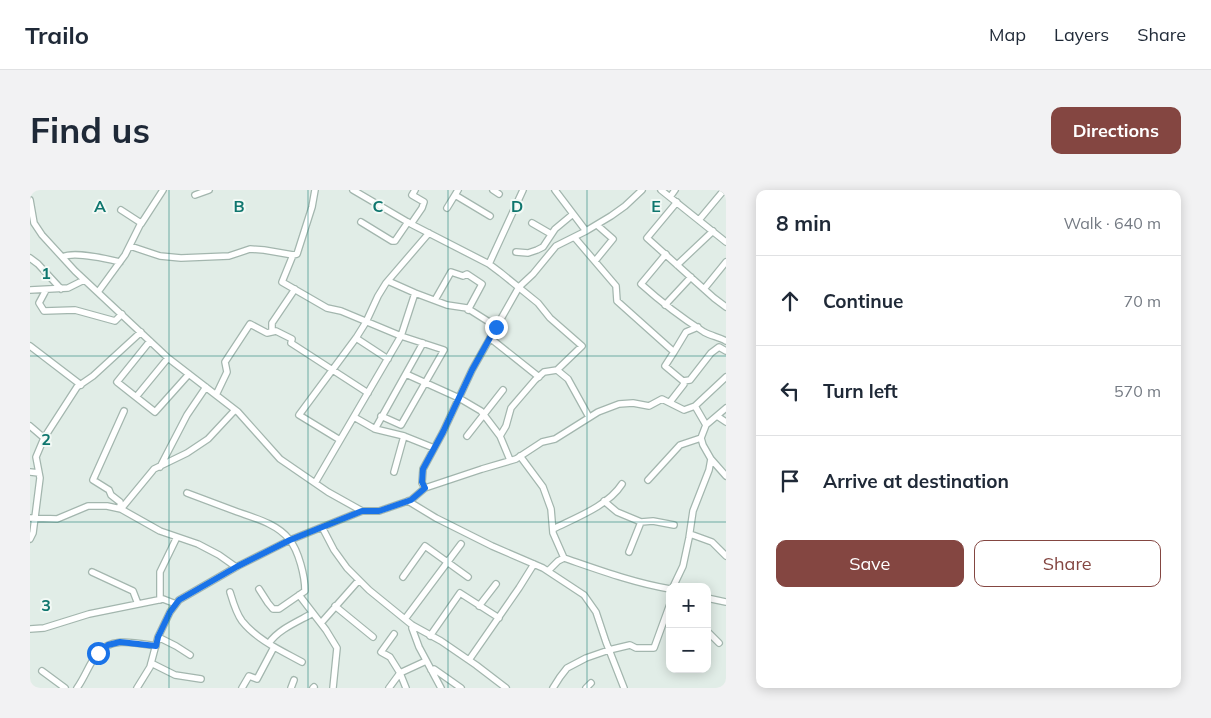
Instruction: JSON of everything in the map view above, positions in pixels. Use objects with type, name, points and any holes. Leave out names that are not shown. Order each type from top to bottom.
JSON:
[{"type":"street","points":[[98,292],[120,262],[163,190]]},
{"type":"street","points":[[194,195],[210,190]]},
{"type":"street","points":[[315,190],[312,207],[296,254],[293,255],[282,282],[327,308],[341,311],[401,336],[444,350],[401,425],[381,416]]},
{"type":"street","points":[[353,190],[428,234],[489,264],[538,303],[550,318],[582,346],[557,370],[544,372],[539,376],[511,408],[506,426],[500,436]]},
{"type":"street","points":[[361,222],[395,241],[422,208],[424,202],[412,195],[415,190]]},
{"type":"street","points":[[493,190],[499,194]]},
{"type":"street","points":[[489,264],[523,190]]},
{"type":"street","points":[[555,190],[586,231]]},
{"type":"street","points":[[425,488],[422,482],[423,469],[443,432],[472,370],[519,288],[556,246],[575,238],[597,225],[625,206],[642,190]]},
{"type":"street","points":[[661,190],[726,242]]},
{"type":"street","points":[[670,196],[675,190]]},
{"type":"street","points":[[699,220],[724,190]]},
{"type":"street","points":[[447,208],[456,192],[490,216]]},
{"type":"street","points":[[30,200],[34,223],[42,235],[84,280],[168,358],[235,410],[280,459],[328,492],[362,511]]},
{"type":"street","points":[[677,202],[647,238],[726,307]]},
{"type":"street","points":[[121,210],[141,224]]},
{"type":"street","points":[[516,252],[528,253],[543,247],[555,229],[573,214]]},
{"type":"street","points":[[532,223],[551,234]]},
{"type":"street","points":[[595,261],[613,239],[597,225]]},
{"type":"street","points":[[677,264],[713,231]]},
{"type":"street","points":[[340,440],[299,415],[356,338],[388,281],[428,234]]},
{"type":"street","points":[[575,238],[616,286],[617,301],[674,352]]},
{"type":"street","points":[[130,246],[160,256],[181,258],[229,256],[250,249],[293,255]]},
{"type":"street","points":[[63,257],[68,254],[105,258],[120,262]]},
{"type":"street","points":[[666,254],[641,284],[665,305],[707,333],[726,341]]},
{"type":"street","points":[[30,258],[61,289]]},
{"type":"street","points":[[704,289],[726,262]]},
{"type":"street","points":[[435,300],[451,272],[463,276],[467,274],[482,284],[468,310]]},
{"type":"street","points":[[665,305],[691,277]]},
{"type":"street","points":[[30,290],[68,288],[84,280]]},
{"type":"street","points":[[388,281],[447,305],[468,310],[496,327]]},
{"type":"street","points":[[272,332],[272,323],[295,289]]},
{"type":"street","points":[[46,290],[39,303],[44,311],[75,310],[115,321],[122,314]]},
{"type":"street","points":[[315,483],[401,336],[416,293]]},
{"type":"street","points":[[216,395],[227,372],[225,362],[250,324],[267,333],[276,330],[292,339],[291,342],[368,393]]},
{"type":"street","points":[[698,327],[686,332],[665,366],[683,381],[690,380],[711,353],[719,347],[726,350]]},
{"type":"street","points":[[30,539],[33,533],[32,519],[40,478],[36,457],[44,438],[77,387],[94,376],[141,332]]},
{"type":"street","points":[[356,338],[388,359]]},
{"type":"street","points":[[490,338],[539,376]]},
{"type":"street","points":[[150,341],[117,382],[155,412],[189,374]]},
{"type":"street","points":[[375,429],[423,343]]},
{"type":"street","points":[[30,346],[81,385]]},
{"type":"street","points":[[136,397],[168,358]]},
{"type":"street","points":[[557,370],[568,379],[589,417]]},
{"type":"street","points":[[406,374],[459,398],[481,411],[500,436],[510,460]]},
{"type":"street","points":[[137,688],[150,667],[158,637],[170,612],[179,600],[236,567],[290,540],[362,511],[379,511],[411,500],[425,488],[482,468],[516,459],[542,442],[555,440],[598,412],[619,404],[633,403],[649,406],[662,399],[684,410],[695,406],[726,377]]},
{"type":"street","points":[[670,402],[684,385],[683,381]]},
{"type":"street","points":[[160,467],[187,415],[206,387]]},
{"type":"street","points":[[467,436],[503,390]]},
{"type":"street","points":[[695,406],[706,425]]},
{"type":"street","points":[[726,408],[706,425],[701,438],[711,459],[726,476]]},
{"type":"street","points":[[121,509],[154,469],[187,453],[208,439],[235,410]]},
{"type":"street","points":[[121,509],[120,502],[111,495],[109,490],[93,480],[124,411]]},
{"type":"street","points":[[717,416],[726,422]]},
{"type":"street","points":[[354,417],[375,429],[404,436],[434,448]]},
{"type":"street","points":[[30,426],[44,438]]},
{"type":"street","points":[[394,472],[404,436]]},
{"type":"street","points":[[648,480],[680,445],[701,438]]},
{"type":"street","points":[[520,456],[543,487],[550,509],[553,533],[564,558]]},
{"type":"street","points":[[675,583],[683,566],[690,534],[692,511],[709,470],[711,459]]},
{"type":"street","points":[[30,472],[39,473]]},
{"type":"street","points":[[553,528],[597,507],[617,492],[622,484]]},
{"type":"street","points":[[187,493],[278,528],[290,540],[305,582],[305,591],[279,609],[274,609],[259,589]]},
{"type":"street","points":[[408,501],[436,518],[548,571],[584,595],[596,612],[624,688]]},
{"type":"street","points":[[604,502],[617,512],[641,522],[653,521],[674,525]]},
{"type":"street","points":[[32,519],[58,519],[88,506],[107,506],[121,509],[177,538],[198,544],[236,567]]},
{"type":"street","points":[[629,552],[641,522]]},
{"type":"street","points":[[322,527],[334,550],[347,568],[369,590],[405,620],[469,660],[505,688]]},
{"type":"street","points":[[690,534],[712,542],[726,556]]},
{"type":"street","points":[[160,600],[160,572],[177,538]]},
{"type":"street","points":[[405,620],[461,544]]},
{"type":"street","points":[[403,577],[424,546],[468,577]]},
{"type":"street","points":[[548,571],[564,558],[619,577],[666,588]]},
{"type":"street","points":[[469,660],[534,564]]},
{"type":"street","points":[[92,572],[133,591],[138,604]]},
{"type":"street","points":[[321,623],[359,580]]},
{"type":"street","points":[[480,606],[496,584]]},
{"type":"street","points":[[230,592],[234,607],[242,622],[256,635],[302,662]]},
{"type":"street","points":[[430,636],[460,593],[499,618]]},
{"type":"street","points":[[299,595],[338,648],[333,688]]},
{"type":"street","points":[[30,629],[44,628],[89,614],[163,599],[176,604]]},
{"type":"street","points":[[711,599],[726,602]]},
{"type":"street","points":[[336,606],[373,637]]},
{"type":"street","points":[[242,688],[248,676],[257,679],[274,636],[313,614]]},
{"type":"street","points":[[553,688],[567,668],[586,658],[609,650],[630,646],[654,648],[666,617]]},
{"type":"street","points":[[412,625],[419,647],[441,688]]},
{"type":"street","points":[[394,634],[380,652],[390,657],[400,673],[406,688]]},
{"type":"street","points":[[711,635],[719,642]]},
{"type":"street","points":[[158,637],[190,654]]},
{"type":"street","points":[[77,688],[98,653],[108,645],[120,642],[156,646]]},
{"type":"street","points":[[389,688],[400,673],[426,661]]},
{"type":"street","points":[[151,663],[175,675],[201,679]]},
{"type":"street","points":[[431,670],[434,669],[461,688]]},
{"type":"street","points":[[42,672],[65,688]]},
{"type":"street","points":[[291,688],[294,680]]},
{"type":"street","points":[[586,688],[591,683]]},
{"type":"route","points":[[98,653],[108,645],[120,642],[156,646],[158,637],[170,612],[179,600],[238,566],[290,540],[362,511],[379,511],[411,500],[425,488],[422,482],[423,469],[443,432],[472,370],[496,327]]}]
